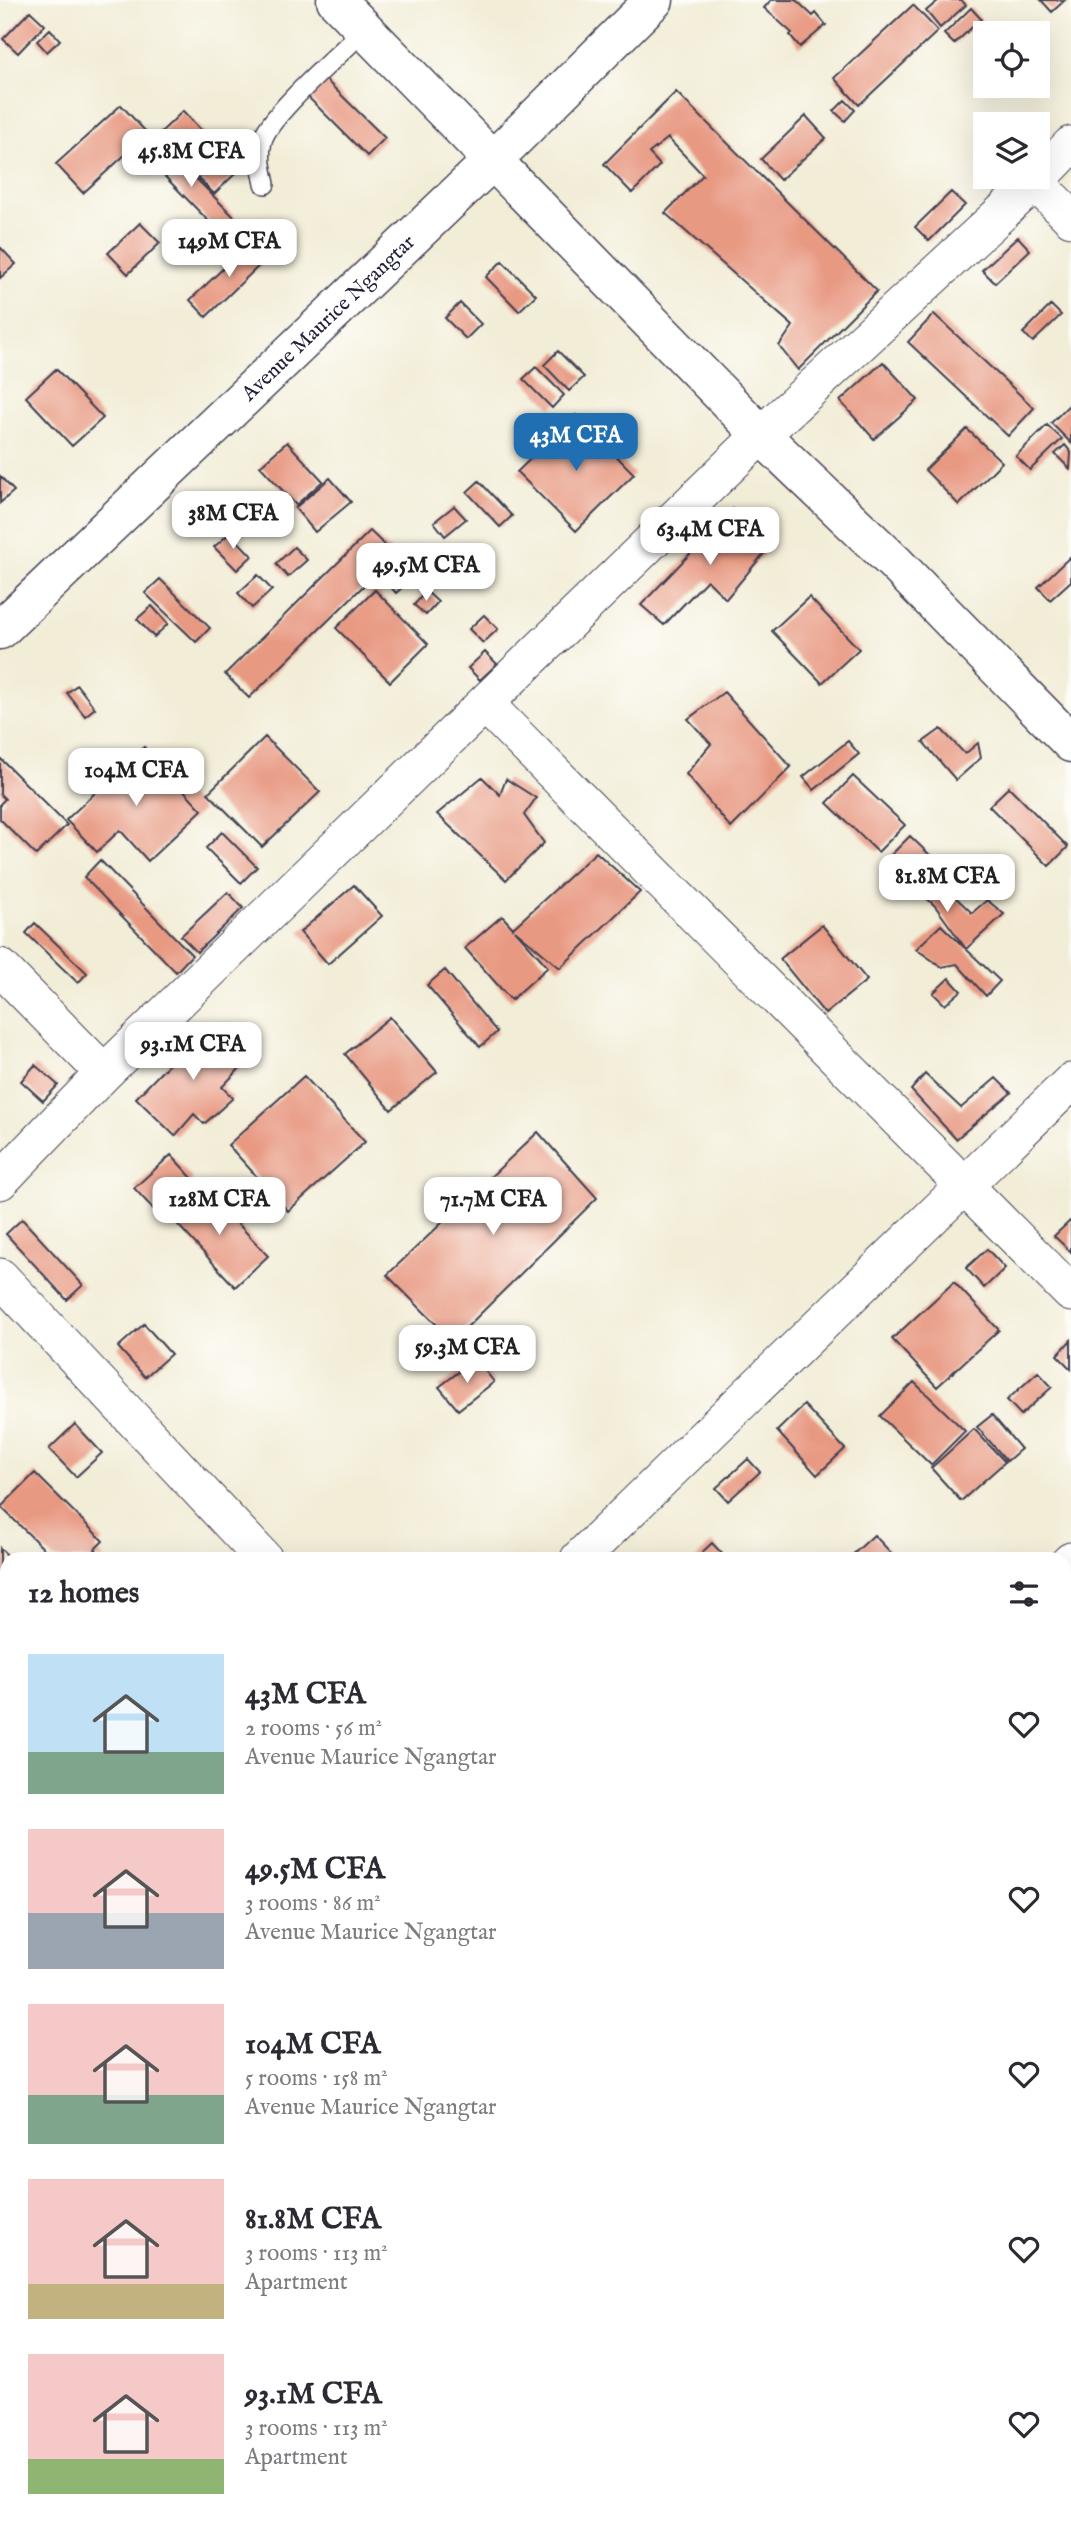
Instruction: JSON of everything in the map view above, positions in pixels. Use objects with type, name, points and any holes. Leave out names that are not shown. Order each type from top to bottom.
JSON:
[{"type":"street","points":[[336,0],[761,435],[895,563],[1071,743]]},
{"type":"street","name":"Avenue Maurice Ngangtar","points":[[0,630],[494,159],[654,0]]},
{"type":"street","points":[[1050,167],[1071,145]]},
{"type":"street","points":[[0,1181],[104,1073],[761,435],[1027,189]]},
{"type":"street","points":[[1042,189],[1071,218]]},
{"type":"street","points":[[485,704],[1071,1293]]},
{"type":"street","points":[[0,967],[104,1073]]},
{"type":"street","points":[[586,1552],[1071,1082]]},
{"type":"street","points":[[0,1277],[257,1552]]},
{"type":"lane","points":[[265,184],[259,154],[262,138],[277,115],[365,29]]},
{"type":"building","points":[[771,0],[796,0],[813,16],[816,13],[826,25],[800,47],[790,35],[792,33],[764,8]]},
{"type":"building","points":[[939,0],[961,0],[966,5],[940,28],[926,11]]},
{"type":"building","points":[[1041,0],[1065,0],[1052,12]]},
{"type":"building","points":[[913,5],[938,31],[859,105],[834,78]]},
{"type":"building","points":[[971,8],[981,19],[973,21],[973,26],[954,44],[944,34]]},
{"type":"building","points":[[30,11],[45,25],[18,53],[3,39]]},
{"type":"building","points":[[50,29],[60,40],[47,52],[37,41]]},
{"type":"building","points":[[325,79],[385,138],[367,156],[308,97]]},
{"type":"building","points":[[676,92],[877,291],[798,370],[779,346],[793,326],[665,213],[703,175],[668,138],[649,153],[660,165],[632,193],[604,164]]},
{"type":"building","points":[[845,100],[855,110],[845,121],[834,111]]},
{"type":"building","points":[[121,105],[148,134],[83,193],[56,164]]},
{"type":"building","points":[[183,111],[239,170],[214,194],[158,135]]},
{"type":"building","points":[[806,116],[826,138],[780,180],[761,159]]},
{"type":"building","points":[[152,134],[245,228],[230,243],[137,148]]},
{"type":"building","points":[[951,192],[965,205],[929,241],[915,227]]},
{"type":"building","points":[[140,223],[160,243],[128,274],[108,253]]},
{"type":"building","points":[[1018,237],[1030,250],[995,283],[982,270]]},
{"type":"building","points":[[252,241],[268,257],[206,317],[190,300]]},
{"type":"building","points":[[0,247],[16,264],[0,278]]},
{"type":"building","points":[[502,261],[536,295],[519,311],[486,277]]},
{"type":"building","points":[[460,303],[481,324],[466,339],[445,318]]},
{"type":"building","points":[[1051,305],[1061,315],[1033,342],[1023,333]]},
{"type":"building","points":[[934,314],[1034,408],[1008,436],[908,342]]},
{"type":"building","points":[[558,351],[584,377],[569,391],[544,365]]},
{"type":"building","points":[[883,362],[918,400],[874,439],[840,401]]},
{"type":"building","points":[[536,367],[564,395],[552,408],[523,379]]},
{"type":"building","points":[[56,369],[103,418],[72,446],[26,397]]},
{"type":"building","points":[[1071,403],[1071,443],[1051,423]]},
{"type":"building","points":[[576,415],[634,474],[576,531],[517,472]]},
{"type":"building","points":[[1047,425],[1062,439],[1030,470],[1016,456]]},
{"type":"building","points":[[967,429],[1002,462],[959,505],[925,470]]},
{"type":"building","points":[[287,442],[323,481],[296,505],[260,466]]},
{"type":"building","points":[[1065,445],[1071,452],[1070,469],[1055,454]]},
{"type":"building","points":[[0,476],[14,491],[0,503]]},
{"type":"building","points":[[330,478],[351,502],[315,532],[295,508]]},
{"type":"building","points":[[479,481],[512,516],[500,527],[467,492]]},
{"type":"building","points":[[454,506],[466,519],[445,536],[434,522]]},
{"type":"building","points":[[733,509],[770,546],[726,599],[707,580],[664,625],[641,605]]},
{"type":"building","points":[[370,531],[395,555],[249,698],[225,674]]},
{"type":"building","points":[[230,533],[252,556],[237,570],[214,547]]},
{"type":"building","points":[[294,547],[307,560],[288,577],[276,564]]},
{"type":"building","points":[[1071,556],[1071,581],[1050,600],[1038,587]]},
{"type":"building","points":[[399,562],[413,578],[396,593],[382,577]]},
{"type":"building","points":[[258,575],[272,590],[252,608],[238,593]]},
{"type":"building","points":[[160,579],[210,628],[196,642],[145,593]]},
{"type":"building","points":[[375,590],[428,644],[390,682],[336,628]]},
{"type":"building","points":[[426,591],[438,602],[426,615],[414,605]]},
{"type":"building","points":[[809,597],[859,649],[822,683],[772,631]]},
{"type":"building","points":[[152,606],[168,624],[154,637],[137,619]]},
{"type":"building","points":[[484,615],[498,629],[483,643],[469,629]]},
{"type":"building","points":[[485,652],[497,664],[480,680],[468,668]]},
{"type":"building","points":[[77,685],[95,708],[85,716],[67,693]]},
{"type":"building","points":[[724,692],[791,767],[731,828],[686,774],[711,744],[688,719]]},
{"type":"building","points":[[941,729],[965,754],[978,743],[981,758],[956,780],[923,742]]},
{"type":"building","points":[[265,737],[320,792],[262,847],[208,793]]},
{"type":"building","points":[[848,741],[859,754],[814,790],[803,777]]},
{"type":"building","points":[[144,747],[202,810],[148,861],[120,830],[97,852],[66,820]]},
{"type":"building","points":[[0,758],[67,825],[36,855],[0,819],[0,804],[5,799],[0,794]]},
{"type":"building","points":[[853,776],[905,825],[878,852],[827,803]]},
{"type":"building","points":[[482,777],[500,795],[506,779],[536,798],[524,815],[544,843],[506,880],[437,814]]},
{"type":"building","points":[[1009,787],[1068,847],[1049,866],[989,806]]},
{"type":"building","points":[[222,832],[257,867],[241,883],[206,848]]},
{"type":"building","points":[[910,836],[958,882],[949,891],[972,913],[987,900],[1004,914],[966,949],[935,906],[886,860]]},
{"type":"building","points":[[596,852],[640,892],[560,968],[515,930],[548,967],[511,1000],[465,948],[502,916],[513,928]]},
{"type":"building","points":[[100,860],[192,955],[176,972],[84,877]]},
{"type":"building","points":[[354,885],[382,916],[328,964],[300,932]]},
{"type":"building","points":[[228,892],[243,908],[197,952],[181,936]]},
{"type":"building","points":[[35,923],[87,973],[78,983],[26,933]]},
{"type":"building","points":[[822,925],[867,980],[825,1014],[780,959]]},
{"type":"building","points":[[941,925],[1000,981],[986,996],[957,964],[942,967],[916,949]]},
{"type":"building","points":[[445,970],[497,1032],[480,1047],[427,985]]},
{"type":"building","points":[[949,978],[961,991],[945,1005],[933,993]]},
{"type":"building","points":[[390,1017],[437,1072],[391,1110],[345,1054]]},
{"type":"building","points":[[207,1025],[246,1062],[222,1087],[233,1098],[204,1124],[194,1114],[175,1136],[136,1098]]},
{"type":"building","points":[[35,1065],[58,1085],[43,1101],[21,1081]]},
{"type":"building","points":[[925,1074],[961,1108],[996,1078],[1011,1093],[956,1139],[911,1090]]},
{"type":"building","points":[[304,1076],[365,1142],[288,1211],[228,1145]]},
{"type":"building","points":[[538,1132],[597,1198],[453,1341],[387,1275]]},
{"type":"building","points":[[171,1155],[193,1179],[157,1213],[134,1188]]},
{"type":"building","points":[[204,1187],[268,1256],[235,1287],[170,1216]]},
{"type":"building","points":[[22,1219],[83,1285],[67,1300],[6,1234]]},
{"type":"building","points":[[1071,1222],[1071,1252],[1054,1236]]},
{"type":"building","points":[[987,1249],[1005,1268],[984,1288],[966,1268]]},
{"type":"building","points":[[954,1282],[999,1330],[937,1387],[892,1339]]},
{"type":"building","points":[[144,1324],[171,1354],[145,1377],[118,1347]]},
{"type":"building","points":[[1071,1340],[1071,1369],[1057,1355]]},
{"type":"building","points":[[476,1359],[494,1382],[458,1410],[439,1387]]},
{"type":"building","points":[[1038,1372],[1052,1387],[1021,1415],[1007,1400]]},
{"type":"building","points":[[914,1382],[965,1431],[931,1465],[880,1416]]},
{"type":"building","points":[[804,1405],[845,1449],[817,1475],[777,1431]]},
{"type":"building","points":[[992,1415],[1021,1449],[1007,1461],[977,1427]]},
{"type":"building","points":[[75,1424],[102,1453],[76,1477],[49,1449]]},
{"type":"building","points":[[974,1429],[1005,1462],[961,1501],[931,1468]]},
{"type":"building","points":[[748,1459],[760,1472],[728,1501],[716,1488]]},
{"type":"building","points":[[35,1473],[103,1541],[95,1549],[98,1552],[47,1552],[1,1507]]},
{"type":"building","points":[[874,1535],[890,1552],[856,1552]]},
{"type":"building","points":[[712,1543],[720,1552],[702,1552]]}]
